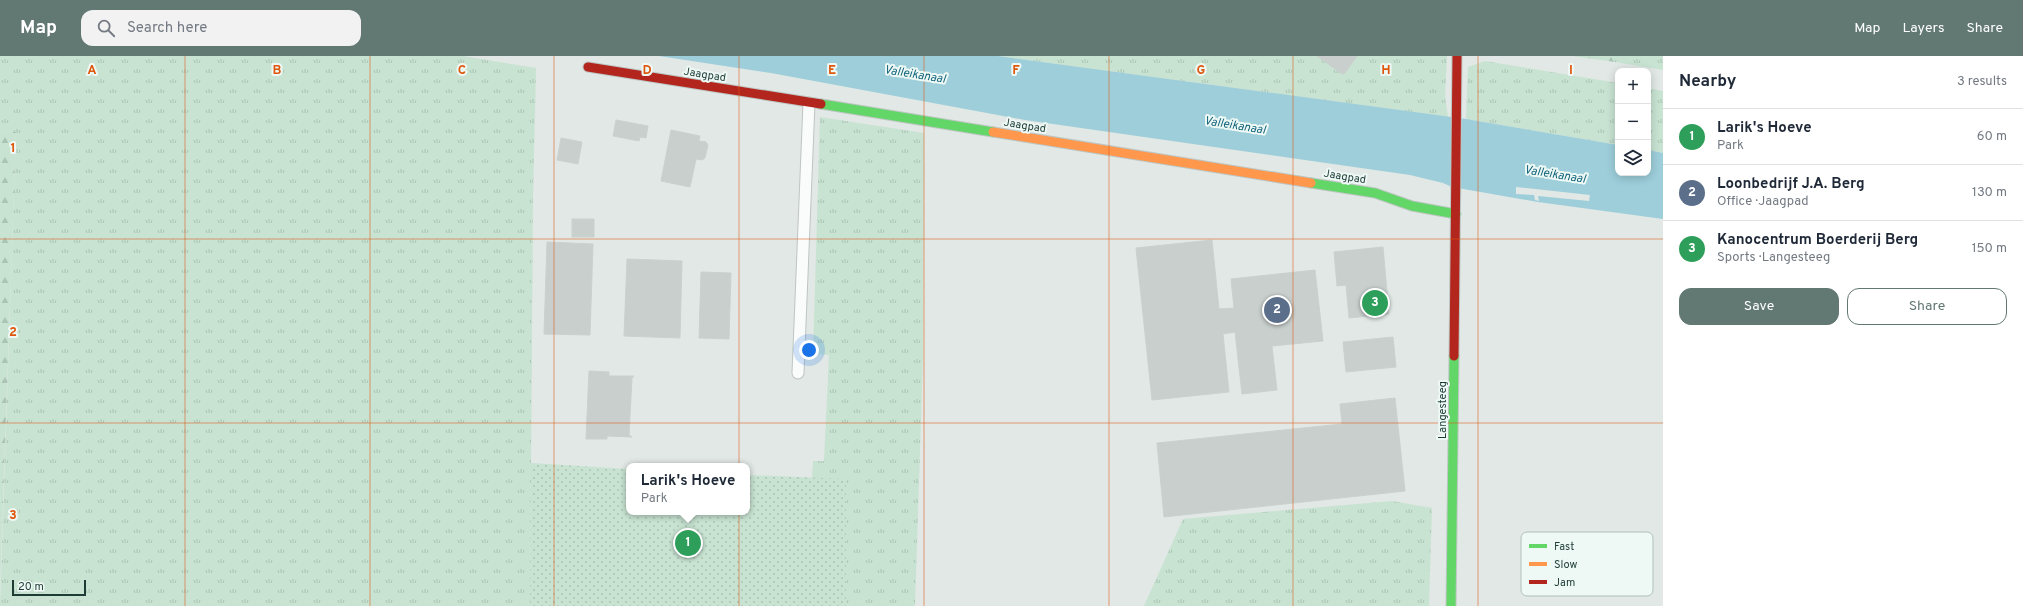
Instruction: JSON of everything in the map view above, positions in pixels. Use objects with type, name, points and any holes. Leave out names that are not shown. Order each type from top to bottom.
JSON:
[{"type":"street","name":"Langesteeg","points":[[1451,606],[1457,56]]},
{"type":"street","name":"Jaagpad","points":[[588,68],[1375,194],[1412,206],[1456,214]]},
{"type":"lane","points":[[798,373],[809,103]]},
{"type":"green space","points":[[0,56],[463,56],[536,68],[533,197],[530,606],[0,606],[16,132],[0,131]]},
{"type":"green space","points":[[998,56],[1447,56],[1445,96],[1448,117]]},
{"type":"green space","points":[[1572,56],[1615,56],[1615,62]]},
{"type":"green space","points":[[1615,56],[1663,56],[1663,70],[1651,68],[1615,62]]},
{"type":"green space","points":[[1485,61],[1615,83],[1615,144],[1466,119],[1468,67]]},
{"type":"green space","points":[[1651,89],[1663,91],[1663,153],[1651,151]]},
{"type":"green space","points":[[820,117],[924,133],[923,357],[915,606],[846,606],[846,479],[812,479],[813,461],[824,461],[829,355],[813,354]]},
{"type":"green space","points":[[0,131],[16,132],[0,588]]},
{"type":"green space","points":[[531,463],[626,469],[626,515],[750,515],[750,475],[846,479],[846,606],[530,606]]},
{"type":"green space","points":[[1392,501],[1432,508],[1429,606],[1144,606],[1183,519]]},
{"type":"water","name":"Valleikanaal","points":[[659,56],[998,56],[1466,119],[1615,144],[1615,176],[1651,176],[1651,151],[1663,153],[1663,219],[1538,202],[1452,187],[1443,183],[1410,175],[1025,120],[771,73]]},
{"type":"pier","points":[[1516,187],[1590,195],[1589,201],[1538,196],[1539,201],[1535,200],[1534,195],[1516,194]]},
{"type":"building","points":[[1317,56],[1357,56],[1345,73],[1342,74]]},
{"type":"building","points":[[616,120],[648,126],[646,138],[640,137],[639,141],[613,136]]},
{"type":"building","points":[[671,130],[700,136],[699,141],[706,142],[708,145],[705,158],[702,160],[696,159],[690,187],[661,181]]},
{"type":"building","points":[[561,138],[582,142],[578,164],[557,160]]},
{"type":"building","points":[[572,219],[594,219],[594,237],[572,237]]},
{"type":"building","points":[[1212,240],[1219,309],[1234,308],[1231,279],[1315,270],[1323,341],[1272,346],[1277,390],[1242,394],[1235,332],[1223,334],[1229,392],[1152,400],[1136,248]]},
{"type":"building","points":[[547,242],[593,244],[590,335],[544,334]]},
{"type":"building","points":[[1383,247],[1389,314],[1349,318],[1346,285],[1337,286],[1334,252]]},
{"type":"building","points":[[627,259],[682,261],[680,338],[624,336]]},
{"type":"building","points":[[701,272],[731,273],[729,339],[699,338]]},
{"type":"building","points":[[1393,337],[1396,367],[1346,372],[1343,342]]},
{"type":"building","points":[[589,371],[609,372],[609,376],[634,376],[632,378],[629,435],[632,437],[607,436],[607,439],[586,439]]},
{"type":"building","points":[[1395,398],[1405,491],[1164,517],[1157,443],[1342,424],[1340,404]]},
{"type":"traffic: fast","points":[[821,104],[993,132]]},
{"type":"traffic: fast","points":[[1311,183],[1375,193],[1412,206],[1456,214]]},
{"type":"traffic: fast","points":[[1451,606],[1454,356]]},
{"type":"traffic: slow","points":[[993,132],[1311,183]]},
{"type":"traffic: jam","points":[[1454,356],[1457,56]]},
{"type":"traffic: jam","points":[[588,67],[821,104]]},
{"type":"place","name":"Kanocentrum Boerderij Berg","points":[[1375,303]]},
{"type":"place","name":"Loonbedrijf J.A. Berg","points":[[1277,310]]},
{"type":"place","name":"Larik's Hoeve","points":[[688,543]]}]
